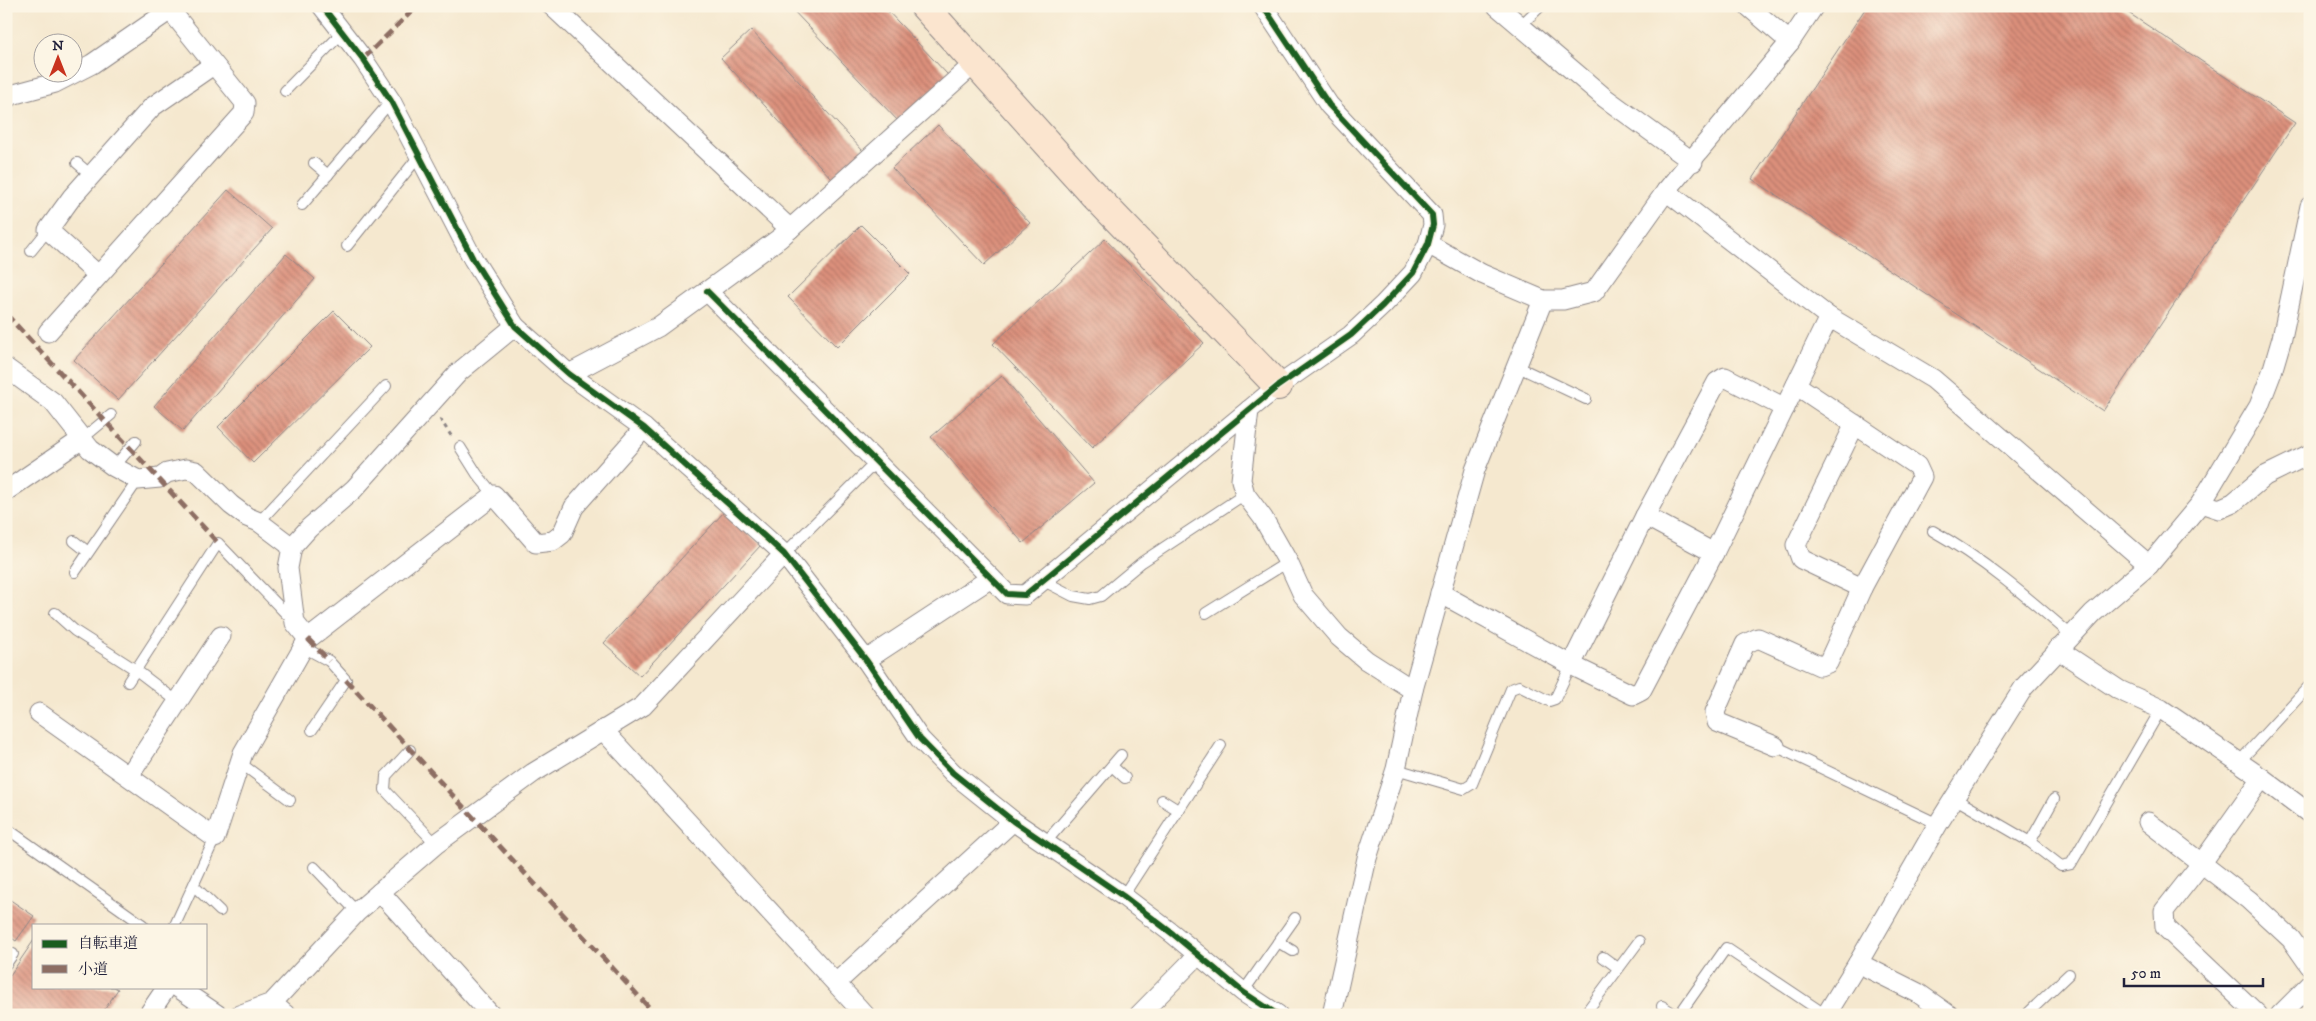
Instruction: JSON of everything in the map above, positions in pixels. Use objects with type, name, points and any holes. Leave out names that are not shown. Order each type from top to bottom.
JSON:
[{"type":"street","points":[[322,6],[343,32],[391,101],[473,259],[515,326],[569,374],[644,428],[784,554],[866,660],[920,739],[953,773],[1013,821],[1123,896],[1243,992],[1278,1015]]},
{"type":"street","points":[[552,6],[790,229]]},
{"type":"street","points":[[924,6],[1092,193],[1278,386]]},
{"type":"street","points":[[707,291],[878,461],[1007,594],[1025,595],[1278,386],[1351,335],[1414,273],[1428,244],[1433,225],[1432,215],[1329,105],[1263,6]]},
{"type":"street","points":[[1497,6],[1605,98],[1693,162]]},
{"type":"street","points":[[1748,6],[1790,42]]},
{"type":"street","points":[[1428,244],[1482,274],[1542,300],[1563,300],[1594,292],[1666,192],[1693,162],[1790,42],[1814,6]]},
{"type":"street","points":[[8,94],[55,83],[92,64],[173,9],[213,65],[245,102],[244,113],[48,332]]},
{"type":"street","points":[[569,374],[658,327],[790,229],[976,62]]},
{"type":"street","points":[[98,275],[48,230],[84,169],[152,107],[213,65]]},
{"type":"street","points":[[1666,192],[1830,317],[1933,379],[2150,565]]},
{"type":"street","points":[[1826,1015],[1938,824],[2024,687],[2057,649],[2093,613],[2150,565],[2201,503],[2259,406],[2272,372],[2282,338],[2310,206]]},
{"type":"street","points":[[1332,1015],[1367,858],[1396,769],[1413,690],[1475,470],[1542,300]]},
{"type":"street","points":[[1440,593],[1571,665],[1632,695],[1641,691],[1714,554],[1830,317]]},
{"type":"street","points":[[306,643],[295,623],[288,568],[292,547],[309,528],[354,489],[459,372],[515,326]]},
{"type":"street","points":[[6,368],[53,402],[90,449],[114,467],[138,480],[160,478],[174,467],[196,471],[231,506],[247,517],[259,522],[292,547]]},
{"type":"street","points":[[1571,665],[1645,516],[1717,382],[1725,377],[1785,408]]},
{"type":"street","points":[[1775,746],[1717,722],[1715,712],[1746,644],[1758,638],[1820,666],[1828,663],[1862,588],[1922,477],[1917,466],[1796,385]]},
{"type":"street","points":[[1249,410],[1241,480],[1245,494],[1263,518],[1288,562],[1302,595],[1339,637],[1366,660],[1413,690]]},
{"type":"street","points":[[1855,424],[1796,545],[1801,559],[1862,588]]},
{"type":"street","points":[[39,713],[215,838],[239,762],[263,714],[306,643],[494,495],[536,543],[553,542],[562,534],[574,507],[644,428]]},
{"type":"street","points":[[6,491],[82,439]]},
{"type":"street","points":[[2201,503],[2219,509],[2234,503],[2265,476],[2310,454]]},
{"type":"street","points":[[1645,516],[1714,554]]},
{"type":"street","points":[[239,1015],[279,1009],[357,912],[436,844],[533,773],[642,706],[784,554]]},
{"type":"street","points":[[866,660],[991,578]]},
{"type":"street","points":[[129,776],[222,636]]},
{"type":"street","points":[[2057,649],[2119,690],[2160,709],[2262,778],[2310,814]]},
{"type":"street","points":[[603,730],[865,1015]]},
{"type":"street","points":[[2258,1015],[2165,926],[2164,910],[2201,864],[2262,778]]},
{"type":"street","points":[[836,983],[1013,821]]},
{"type":"street","points":[[2148,822],[2249,900],[2291,940],[2310,966]]},
{"type":"street","points":[[380,892],[491,1015]]},
{"type":"street","points":[[1139,1015],[1198,955]]},
{"type":"street","points":[[1858,963],[1918,993],[1949,1015]]},
{"type":"street","points":[[2280,1015],[2310,985]]},
{"type":"street","points":[[148,1015],[166,988]]},
{"type":"street","points":[[178,988],[218,1015]]},
{"type":"lane","points":[[1520,26],[1541,6]]},
{"type":"lane","points":[[285,91],[343,32]]},
{"type":"lane","points":[[302,205],[391,101]]},
{"type":"lane","points":[[347,246],[419,156]]},
{"type":"lane","points":[[314,162],[328,175]]},
{"type":"lane","points":[[31,251],[48,230]]},
{"type":"lane","points":[[1516,366],[1586,399]]},
{"type":"lane","points":[[259,522],[386,386]]},
{"type":"lane","points":[[82,439],[111,415]]},
{"type":"lane","points":[[114,467],[136,441]]},
{"type":"lane","points":[[460,447],[476,474],[494,495]]},
{"type":"lane","points":[[784,554],[878,461]]},
{"type":"lane","points":[[75,572],[138,480]]},
{"type":"lane","points":[[1042,580],[1073,596],[1090,599],[1101,596],[1142,562],[1245,494]]},
{"type":"lane","points":[[1933,531],[1958,545],[1998,574],[2071,635]]},
{"type":"lane","points":[[74,540],[88,552]]},
{"type":"lane","points":[[128,682],[218,543],[295,623]]},
{"type":"lane","points":[[1206,613],[1288,562]]},
{"type":"lane","points":[[55,613],[75,631],[136,670],[178,702]]},
{"type":"lane","points":[[306,643],[329,661],[346,680],[312,730]]},
{"type":"lane","points":[[1396,769],[1464,789],[1472,784],[1510,689],[1519,686],[1549,701],[1555,699],[1571,665]]},
{"type":"lane","points":[[2239,762],[2310,685]]},
{"type":"lane","points":[[1954,798],[2030,842],[2061,866],[2071,864],[2160,709]]},
{"type":"lane","points":[[1123,896],[1221,745]]},
{"type":"lane","points":[[1775,746],[1938,824]]},
{"type":"lane","points":[[410,750],[386,776],[385,790],[436,844]]},
{"type":"lane","points":[[1045,843],[1121,755]]},
{"type":"lane","points":[[239,762],[290,800]]},
{"type":"lane","points":[[1112,766],[1126,778]]},
{"type":"lane","points":[[2030,842],[2054,799]]},
{"type":"lane","points":[[1162,800],[1178,810]]},
{"type":"lane","points":[[6,828],[142,924]]},
{"type":"lane","points":[[175,924],[215,838]]},
{"type":"lane","points":[[314,866],[357,912]]},
{"type":"lane","points":[[194,886],[220,910]]},
{"type":"lane","points":[[1243,992],[1295,918]]},
{"type":"lane","points":[[1584,1015],[1639,941]]},
{"type":"lane","points":[[1278,942],[1293,952]]},
{"type":"lane","points":[[1662,1006],[1677,1015],[1726,948],[1826,1015]]},
{"type":"lane","points":[[6,964],[14,954]]},
{"type":"lane","points":[[1603,957],[1618,968]]},
{"type":"lane","points":[[2026,1015],[2069,974]]},
{"type":"path","points":[[429,405],[460,447]]},
{"type":"building","points":[[789,6],[883,6],[948,75],[899,122]]},
{"type":"building","points":[[1867,6],[2118,6],[2295,123],[2103,411],[1752,179]]},
{"type":"building","points":[[751,30],[863,151],[832,179],[721,58]]},
{"type":"building","points":[[938,125],[1030,223],[984,265],[892,168]]},
{"type":"building","points":[[228,190],[272,229],[118,400],[74,360]]},
{"type":"building","points":[[861,225],[910,274],[837,347],[788,297]]},
{"type":"building","points":[[1105,239],[1204,343],[1092,448],[993,344]]},
{"type":"building","points":[[286,254],[315,279],[183,431],[154,406]]},
{"type":"building","points":[[334,311],[370,347],[253,463],[218,427]]},
{"type":"building","points":[[1002,376],[1094,483],[1023,543],[931,437]]},
{"type":"building","points":[[724,512],[761,545],[640,676],[604,643]]},
{"type":"building","points":[[6,897],[34,916],[16,941],[6,934]]},
{"type":"building","points":[[32,943],[32,988],[118,989],[101,1015],[6,1015],[6,981]]},
{"type":"marked path","points":[[363,59],[417,6]]},
{"type":"marked path","points":[[6,314],[218,543]]},
{"type":"marked path","points":[[308,639],[329,661]]},
{"type":"marked path","points":[[346,680],[656,1015]]},
{"type":"cycle path","points":[[322,6],[363,59],[391,101],[473,259],[515,326],[569,374],[644,428],[784,554],[866,660],[920,739],[953,773],[1013,821],[1123,896],[1173,934],[1243,992],[1278,1015]]},
{"type":"cycle path","points":[[707,291],[1007,594],[1025,595],[1278,386],[1351,335],[1413,273],[1428,244],[1433,225],[1432,215],[1329,105],[1263,6]]}]
